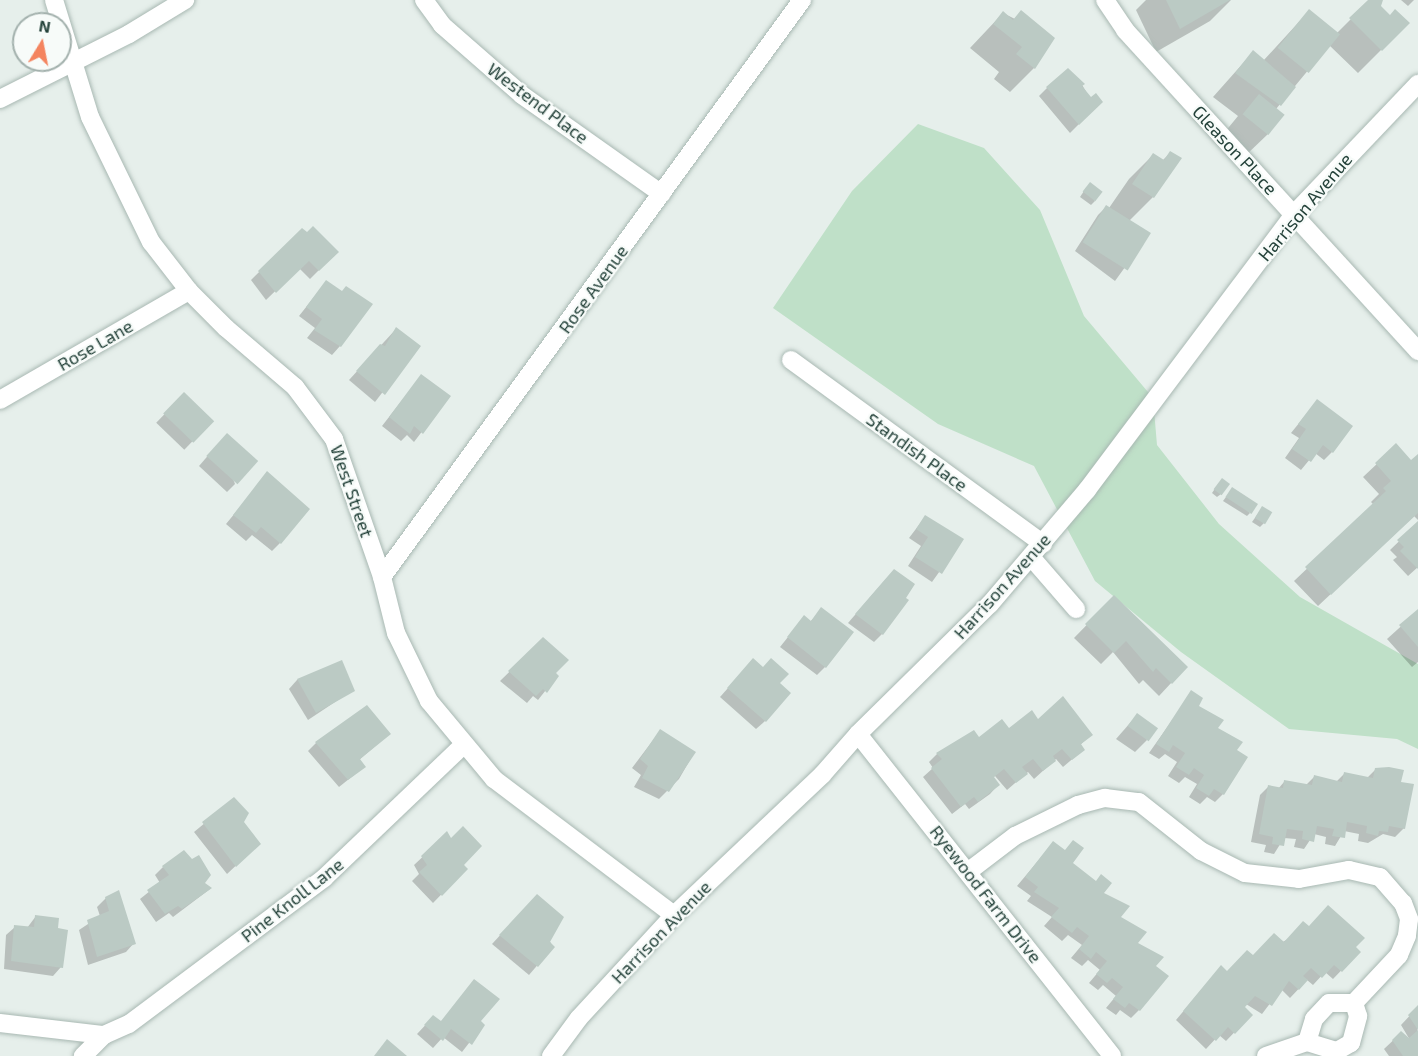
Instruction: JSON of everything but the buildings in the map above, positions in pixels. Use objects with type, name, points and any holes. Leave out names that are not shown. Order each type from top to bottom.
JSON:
[{"type":"street","points":[[72,62],[185,0]]},
{"type":"street","name":"Westend Place","points":[[424,0],[442,25],[522,95],[662,194]]},
{"type":"street","name":"Rose Avenue","points":[[382,577],[802,0]]},
{"type":"street","name":"Gleason Place","points":[[1105,0],[1125,30],[1418,351]]},
{"type":"street","name":"West Street","points":[[72,62],[90,117],[122,189],[151,242],[189,291],[315,410],[334,438],[348,472],[382,577],[396,633],[429,700],[463,745],[494,779],[674,915]]},
{"type":"street","points":[[0,99],[53,72]]},
{"type":"street","name":"Harrison Avenue","points":[[550,1056],[579,1018],[674,915],[822,775],[858,734],[990,604],[1037,550],[1294,214],[1418,84]]},
{"type":"street","name":"Rose Lane","points":[[0,400],[189,291]]},
{"type":"street","name":"Standish Place","points":[[791,360],[1037,550],[1076,609]]},
{"type":"street","name":"Ryewood Farm Drive","points":[[858,734],[969,871],[1112,1056]]},
{"type":"street","name":"Pine Knoll Lane","points":[[83,1056],[104,1035],[129,1024],[324,878],[463,745]]},
{"type":"street","points":[[969,871],[1015,836],[1078,805],[1105,798],[1139,802],[1201,851],[1245,873],[1299,879],[1349,870],[1380,877],[1403,903],[1409,919],[1407,936],[1399,955],[1354,1003],[1329,1003],[1314,1019],[1307,1042]]},
{"type":"street","points":[[1266,1056],[1307,1042],[1337,1051],[1351,1042],[1358,1016],[1354,1003]]},
{"type":"street","points":[[0,1023],[104,1035]]},
{"type":"green space","points":[[918,124],[984,148],[1040,210],[1084,316],[1153,398],[1157,445],[1219,524],[1300,597],[1418,664],[1418,749],[1397,739],[1289,729],[1181,652],[1095,581],[1034,466],[938,424],[773,308],[852,191]]}]
